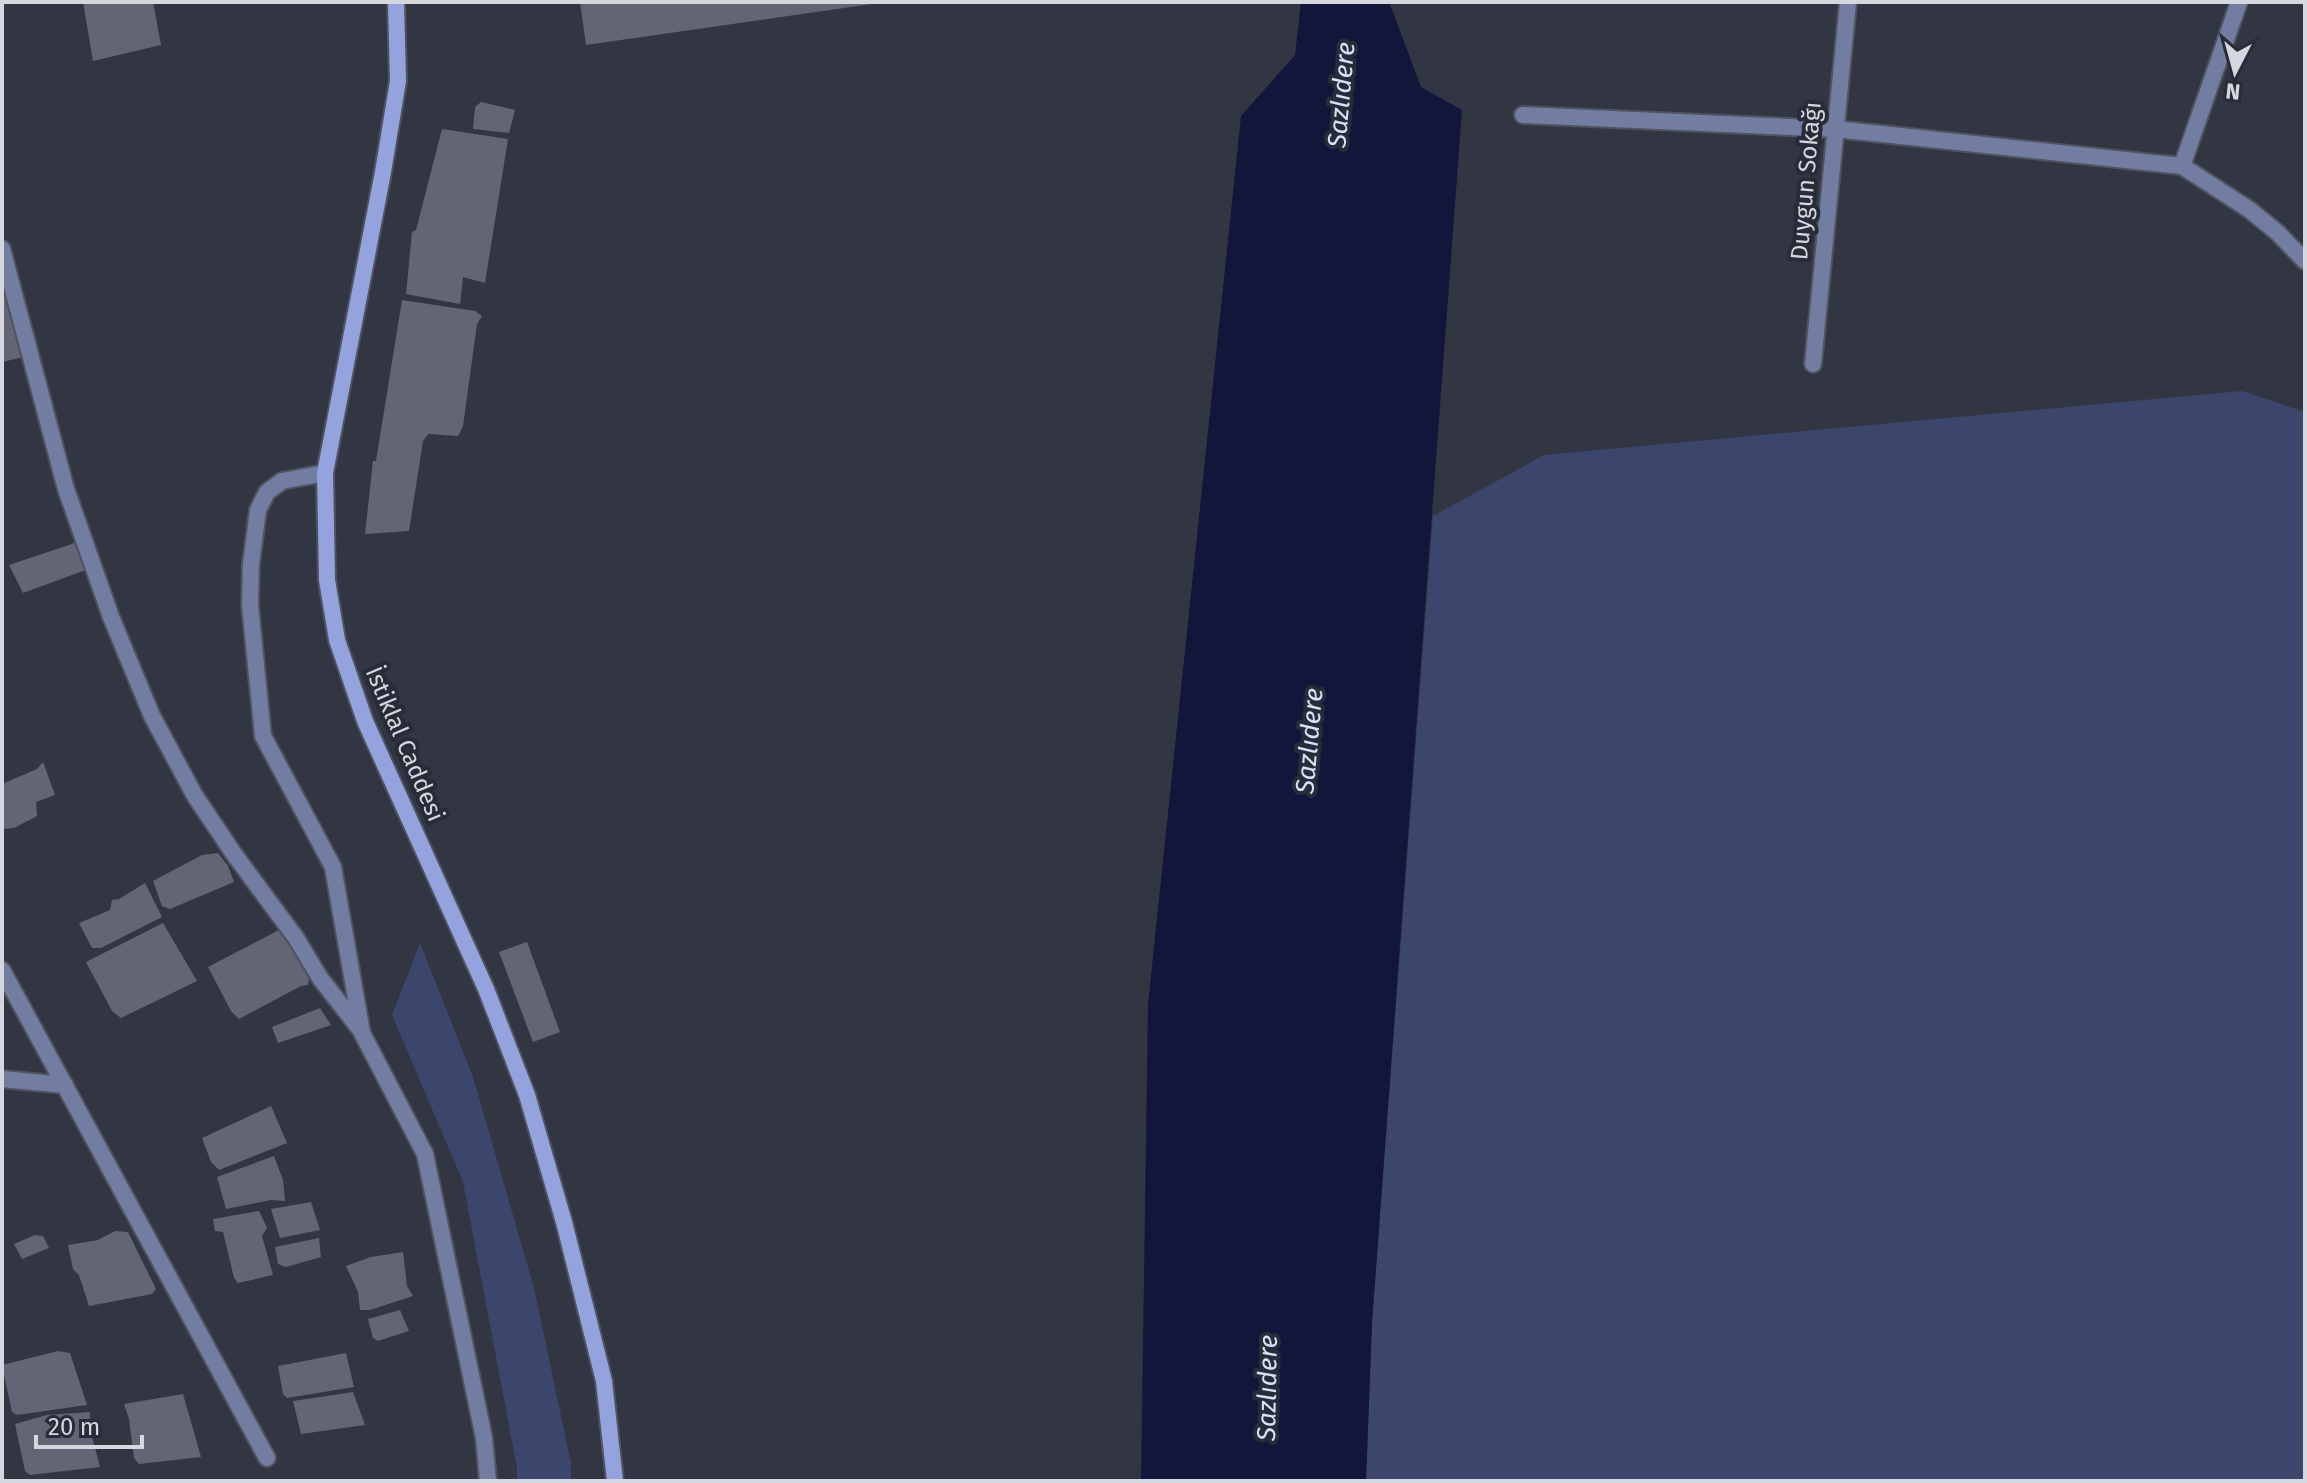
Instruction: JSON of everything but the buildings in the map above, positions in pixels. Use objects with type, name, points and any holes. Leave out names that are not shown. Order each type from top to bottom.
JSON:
[{"type":"main road","name":"İstiklal Caddesi","points":[[396,2],[398,81],[325,473],[327,580],[337,640],[365,721],[486,989],[527,1095],[564,1222],[604,1381],[615,1481]]},
{"type":"street","name":"Duygun Sokağı","points":[[1813,364],[1848,2]]},
{"type":"street","points":[[2182,166],[2239,2]]},
{"type":"street","points":[[1523,115],[1835,129],[2182,166],[2250,210],[2305,261]]},
{"type":"street","points":[[2,249],[66,489],[111,617],[152,716],[195,796],[296,938],[320,978],[362,1033],[425,1154],[484,1438],[488,1481]]},
{"type":"street","points":[[325,473],[282,481],[267,492],[258,510],[251,564],[250,605],[263,736],[333,867],[362,1033]]},
{"type":"street","points":[[2,970],[267,1458]]},
{"type":"street","points":[[2,1079],[65,1085]]},
{"type":"shaded area","points":[[2242,391],[2305,412],[2305,1481],[1366,1481],[1372,1322],[1433,516],[1544,455]]},
{"type":"shaded area","points":[[420,943],[473,1077],[534,1288],[571,1463],[571,1481],[517,1481],[463,1182],[392,1015]]},
{"type":"water","name":"Sazlıdere","points":[[1301,2],[1389,2],[1421,87],[1462,110],[1372,1322],[1366,1481],[1141,1481],[1148,1004],[1241,116],[1295,55]]}]
